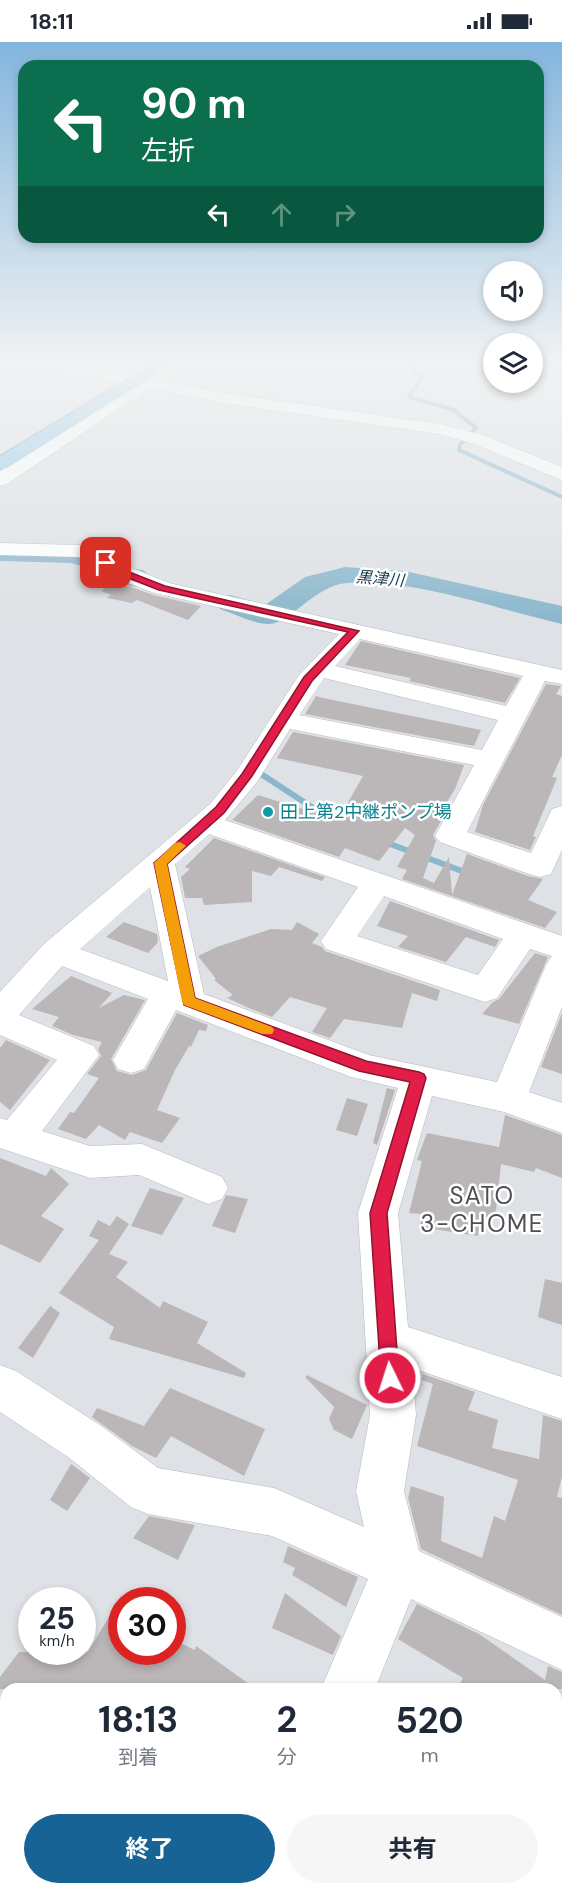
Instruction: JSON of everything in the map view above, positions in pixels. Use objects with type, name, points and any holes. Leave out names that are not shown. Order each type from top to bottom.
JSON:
[{"type":"main road","points":[[0,464],[23,450]]},
{"type":"street","points":[[0,480],[42,450]]},
{"type":"street","points":[[503,450],[562,474]]},
{"type":"street","points":[[0,549],[78,551],[98,555],[121,572],[162,588],[550,674],[514,716],[450,836],[540,867],[562,815]]},
{"type":"street","points":[[0,1014],[56,952],[220,810],[247,776],[308,680],[355,631]]},
{"type":"street","points":[[318,669],[514,716]]},
{"type":"street","points":[[284,720],[491,760]]},
{"type":"street","points":[[205,823],[562,948]]},
{"type":"street","points":[[131,1060],[178,997],[160,863]]},
{"type":"street","points":[[377,883],[338,941],[485,990],[523,935]]},
{"type":"street","points":[[56,952],[364,1067],[508,1099],[562,1118]]},
{"type":"street","points":[[508,1099],[562,965]]},
{"type":"street","points":[[0,1021],[81,1055],[8,1135],[90,1162],[141,1159],[208,1188]]},
{"type":"street","points":[[350,1683],[398,1569],[380,1491],[393,1415],[378,1213],[419,1078]]},
{"type":"street","points":[[387,1341],[562,1398]]},
{"type":"street","points":[[0,1386],[84,1441],[148,1490],[274,1512],[451,1591],[562,1644]]},
{"type":"building","points":[[111,580],[154,595],[201,606],[188,620],[137,600],[132,603],[107,598],[111,595],[101,591],[110,584]]},
{"type":"building","points":[[361,641],[520,678],[505,703],[409,681],[411,678],[345,665]]},
{"type":"building","points":[[546,684],[561,686],[556,694],[562,696],[562,755],[552,777],[557,778],[533,836],[536,837],[530,850],[475,832],[483,805]]},
{"type":"building","points":[[316,696],[481,730],[474,746],[305,714]]},
{"type":"building","points":[[293,732],[464,765],[455,789],[445,805],[446,812],[433,835],[436,841],[423,878],[434,883],[449,857],[452,895],[467,854],[528,876],[543,879],[528,900],[557,912],[545,928],[402,879],[407,870],[397,867],[415,835],[405,828],[379,861],[345,848],[339,857],[232,820],[258,795],[338,820],[363,776],[277,758]]},
{"type":"building","points":[[214,838],[325,877],[322,881],[279,867],[271,876],[252,871],[252,902],[204,905],[202,898],[185,898],[181,877],[190,869],[185,867]]},
{"type":"building","points":[[390,901],[499,940],[495,947],[466,937],[446,962],[398,947],[408,936],[377,926]]},
{"type":"building","points":[[124,922],[157,934],[158,942],[148,953],[106,937]]},
{"type":"building","points":[[297,922],[319,934],[312,943],[322,947],[325,951],[440,990],[437,1001],[412,993],[402,1028],[344,1019],[330,1038],[312,1032],[327,1008],[290,997],[272,1017],[249,1008],[227,998],[233,995],[214,980],[216,979],[198,956],[217,947],[271,929],[292,930]]},
{"type":"building","points":[[535,953],[548,957],[519,1024],[482,1014],[499,999]]},
{"type":"building","points":[[71,976],[112,993],[99,1008],[124,995],[145,1000],[111,1059],[117,1071],[132,1075],[146,1070],[177,1013],[208,1025],[206,1031],[199,1030],[191,1047],[189,1046],[157,1110],[180,1118],[162,1143],[130,1132],[125,1140],[99,1125],[86,1139],[58,1129],[70,1112],[74,1113],[99,1078],[87,1074],[101,1056],[98,1049],[102,1042],[73,1035],[52,1026],[59,1017],[32,1009]]},
{"type":"building","points":[[562,1013],[562,1074],[541,1067]]},
{"type":"building","points":[[6,1040],[50,1060],[10,1110],[0,1102],[0,1048]]},
{"type":"building","points":[[387,1088],[395,1090],[377,1145],[373,1143]]},
{"type":"building","points":[[347,1098],[368,1104],[357,1136],[336,1130]]},
{"type":"building","points":[[505,1115],[562,1135],[562,1178],[536,1168],[534,1172],[501,1164],[495,1219],[480,1216],[478,1236],[420,1227],[422,1214],[409,1213],[422,1161],[417,1160],[427,1133],[499,1147]]},
{"type":"building","points":[[0,1158],[46,1176],[51,1168],[69,1184],[41,1216],[64,1229],[40,1263],[0,1244]]},
{"type":"building","points":[[150,1188],[184,1198],[162,1235],[131,1226]]},
{"type":"building","points":[[226,1195],[248,1199],[235,1233],[212,1226]]},
{"type":"building","points":[[117,1216],[129,1224],[109,1254],[128,1262],[116,1277],[160,1308],[163,1301],[208,1322],[197,1343],[246,1373],[244,1378],[109,1339],[114,1327],[59,1293],[99,1240],[89,1236],[98,1220],[110,1226]]},
{"type":"building","points":[[545,1279],[562,1283],[562,1325],[538,1317]]},
{"type":"building","points":[[50,1306],[60,1313],[33,1358],[18,1348]]},
{"type":"building","points":[[423,1374],[475,1392],[468,1410],[498,1420],[492,1448],[539,1459],[543,1415],[562,1421],[562,1476],[557,1497],[562,1498],[562,1615],[421,1549],[408,1498],[411,1486],[444,1497],[441,1541],[482,1558],[494,1516],[505,1521],[518,1480],[417,1446],[433,1384],[422,1380]]},
{"type":"building","points":[[307,1375],[367,1405],[352,1439],[334,1430],[329,1419],[334,1407],[305,1377]]},
{"type":"building","points":[[170,1388],[265,1429],[244,1476],[171,1436],[156,1458],[132,1446],[92,1417],[97,1408],[144,1426]]},
{"type":"building","points":[[71,1464],[90,1478],[67,1511],[50,1500]]},
{"type":"building","points":[[149,1516],[195,1525],[178,1560],[133,1538]]},
{"type":"building","points":[[288,1546],[358,1577],[346,1607],[292,1575],[295,1568],[283,1562]]},
{"type":"building","points":[[285,1593],[341,1636],[333,1655],[272,1628]]},
{"type":"building","points":[[417,1604],[479,1634],[545,1680],[548,1666],[562,1672],[562,1683],[460,1683],[463,1678],[398,1639]]},
{"type":"building","points":[[108,1618],[108,1665],[186,1665],[186,1646],[195,1650],[196,1646],[248,1683],[0,1683],[0,1677],[18,1653],[18,1665],[96,1665],[96,1639]]},
{"type":"waterway","points":[[460,450],[562,497]]},
{"type":"waterway","name":"黒津川","points":[[0,553],[70,555],[92,560],[112,575],[133,576],[139,579]]},
{"type":"waterway","name":"黒津川","points":[[230,603],[269,616],[301,591],[322,580],[345,575],[373,575],[440,586],[562,615]]},
{"type":"waterway","points":[[258,772],[330,819]]},
{"type":"waterway","points":[[385,842],[467,873]]},
{"type":"slow traffic","points":[[180,846],[160,863],[189,1001],[267,1030]]},
{"type":"place","name":"田上第2中継ポンプ場","points":[[268,812]]},
{"type":"district","name":"SATO 3-CHOME","points":[[482,1210]]},
{"type":"route","points":[[106,563],[121,572],[162,588],[355,631],[308,680],[247,776],[220,810],[160,863],[189,1001],[364,1067],[419,1078],[378,1213],[390,1378]]}]
